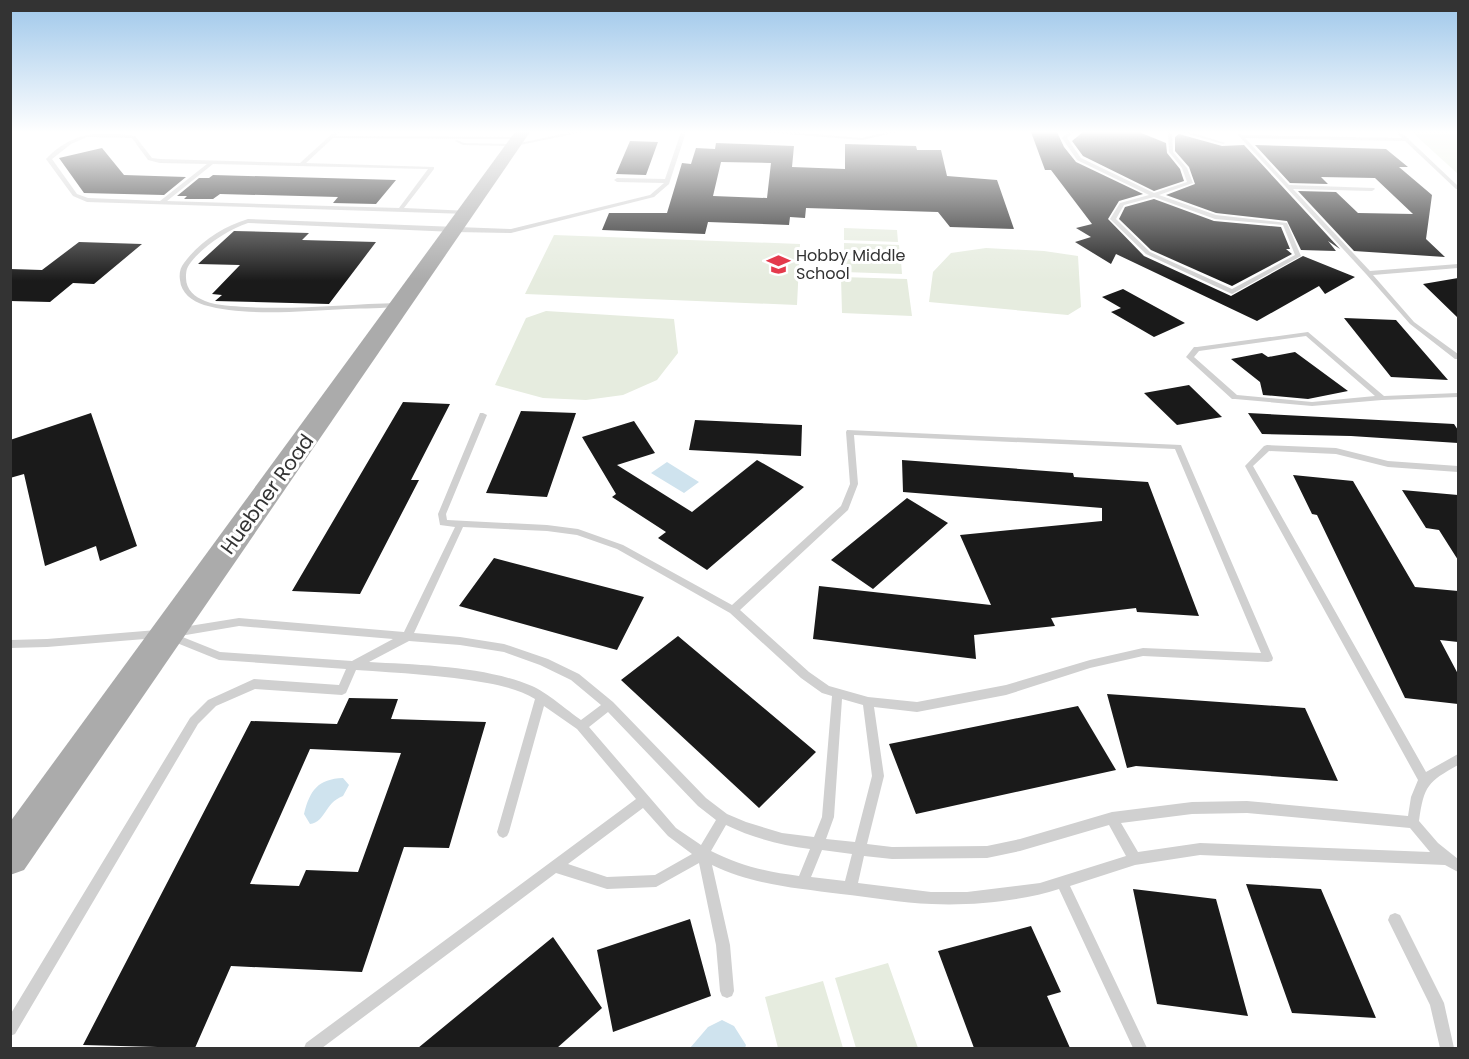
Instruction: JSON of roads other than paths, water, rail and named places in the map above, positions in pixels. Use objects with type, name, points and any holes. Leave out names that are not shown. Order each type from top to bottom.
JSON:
[{"type":"main road","name":"Huebner Road","points":[[15,843],[403,305],[489,181]]},
{"type":"lane","points":[[65,181],[75,195],[87,200],[400,210],[502,232],[652,196],[667,181]]},
{"type":"lane","points":[[162,202],[188,181]]},
{"type":"lane","points":[[400,210],[422,181]]},
{"type":"lane","points":[[1126,181],[1155,195],[1215,217],[1285,224],[1298,256],[1232,292],[1148,253],[1113,219],[1122,204],[1155,195],[1189,181]]},
{"type":"lane","points":[[1283,181],[1412,323],[1458,357]]},
{"type":"lane","points":[[1288,187],[1372,189]]},
{"type":"lane","points":[[403,305],[356,305],[307,310],[217,306],[189,295],[183,284],[184,266],[218,233],[248,221],[460,224]]},
{"type":"lane","points":[[1368,273],[1458,266]]},
{"type":"lane","points":[[1382,398],[1308,334],[1197,349],[1190,357],[1235,397],[1312,404],[1458,395]]},
{"type":"lane","points":[[483,415],[442,514],[443,523],[547,528],[578,532],[620,547],[733,610],[805,675],[837,695],[868,702],[917,707],[1006,690],[1090,664],[1143,652],[1268,657],[1178,447],[850,432],[854,484],[845,508],[733,610]]},
{"type":"lane","points":[[1424,779],[1249,466],[1267,448],[1336,452],[1388,464],[1458,469]]},
{"type":"lane","points":[[10,1029],[194,721],[212,704],[254,684],[342,690],[353,664],[407,637],[460,525]]},
{"type":"lane","points":[[10,644],[54,644],[112,636],[166,634],[239,622],[504,648],[544,662],[575,677],[609,705],[702,802],[723,818],[745,828],[782,839],[818,844],[912,853],[987,852],[1020,845],[1112,818],[1192,808],[1247,807],[1413,822]]},
{"type":"lane","points":[[166,634],[219,656],[453,672],[500,681],[530,690],[580,726],[672,832],[703,854],[732,868],[772,879],[931,898],[967,898],[1040,889],[1135,859],[1200,849],[1446,859]]},
{"type":"lane","points":[[803,883],[828,817],[837,695]]},
{"type":"lane","points":[[503,832],[541,697]]},
{"type":"lane","points":[[850,888],[878,776],[868,702]]},
{"type":"lane","points":[[580,726],[609,705]]},
{"type":"lane","points":[[1458,759],[1424,779],[1416,798],[1413,822],[1426,841],[1446,859],[1458,866]]},
{"type":"lane","points":[[311,1048],[644,800]]},
{"type":"lane","points":[[557,867],[607,883],[656,881],[703,854],[723,818]]},
{"type":"lane","points":[[1112,818],[1135,859]]},
{"type":"lane","points":[[703,854],[723,945],[727,991]]},
{"type":"lane","points":[[1062,882],[1140,1048]]},
{"type":"lane","points":[[1395,920],[1437,1003],[1447,1048]]},
{"type":"water","points":[[667,462],[699,482],[684,493],[651,473]]},
{"type":"water","points":[[343,778],[349,785],[343,796],[332,803],[319,820],[310,824],[304,814],[312,792],[327,781]]},
{"type":"water","points":[[722,1020],[734,1026],[746,1045],[745,1048],[690,1048],[708,1027]]},
{"type":"place","name":"Hobby Middle School","points":[[778,264]]}]
